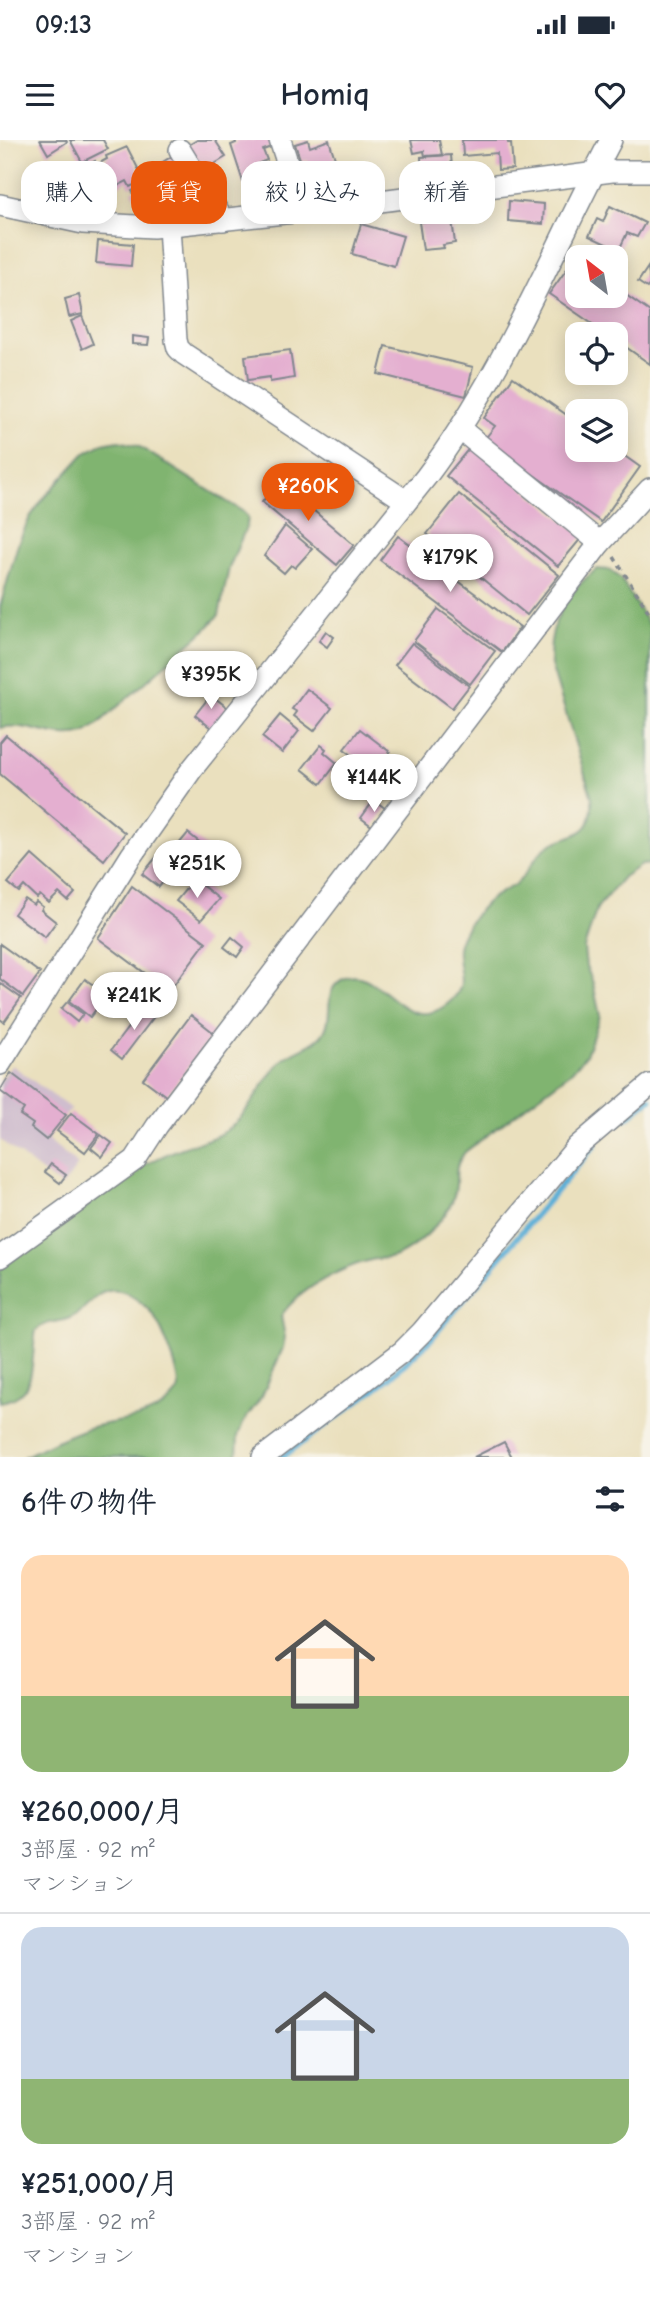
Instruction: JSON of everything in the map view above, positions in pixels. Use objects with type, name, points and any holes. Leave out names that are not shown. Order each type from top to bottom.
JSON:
[{"type":"street","points":[[280,140],[287,161]]},
{"type":"street","points":[[0,1065],[161,812],[224,727],[406,501],[460,429],[500,360],[611,140]]},
{"type":"street","points":[[180,150],[187,161]]},
{"type":"street","points":[[385,200],[593,173],[650,171]]},
{"type":"street","points":[[0,205],[107,226],[187,224]]},
{"type":"street","points":[[169,226],[178,348],[406,501]]},
{"type":"street","points":[[460,429],[600,543]]},
{"type":"street","points":[[0,1257],[135,1160],[600,543],[650,489]]},
{"type":"street","points":[[263,1457],[402,1351],[422,1332],[578,1147],[650,1085]]},
{"type":"path","points":[[600,543],[615,558],[650,614]]},
{"type":"shaded area","points":[[12,1065],[71,1109],[47,1140],[78,1165],[62,1187],[0,1140],[0,1081]]},
{"type":"green space","points":[[119,441],[138,446],[248,517],[229,568],[219,615],[86,732],[63,735],[21,727],[0,728],[0,607],[18,544],[30,517],[84,454],[102,444]]},
{"type":"green space","points":[[597,569],[610,570],[621,579],[650,627],[650,864],[641,865],[623,877],[597,908],[584,948],[586,966],[593,983],[600,1016],[586,1055],[571,1072],[465,1152],[457,1168],[455,1192],[450,1206],[422,1239],[393,1257],[371,1260],[334,1274],[309,1289],[289,1306],[281,1316],[285,1337],[283,1348],[262,1396],[243,1423],[238,1436],[237,1457],[23,1457],[83,1430],[131,1419],[159,1409],[178,1391],[179,1384],[170,1350],[150,1311],[127,1294],[110,1291],[103,1292],[70,1318],[45,1324],[36,1330],[33,1364],[27,1384],[22,1393],[13,1399],[0,1402],[0,1270],[137,1169],[175,1150],[216,1136],[233,1125],[247,1110],[277,1066],[285,1058],[321,1036],[329,1018],[332,990],[343,979],[356,976],[368,980],[403,1007],[416,1012],[430,1013],[446,1005],[454,998],[461,985],[458,948],[473,918],[490,900],[517,883],[543,850],[584,830],[589,823],[592,798],[551,665],[550,651],[555,624],[561,611],[576,588]]},
{"type":"building","points":[[40,140],[66,140],[67,142],[48,154]]},
{"type":"building","points":[[70,140],[103,140],[108,149],[81,161]]},
{"type":"building","points":[[197,140],[215,140],[226,157],[219,161],[197,161],[187,146]]},
{"type":"building","points":[[235,140],[269,140],[272,147],[263,150],[267,160],[241,161],[241,176],[231,145],[236,143]]},
{"type":"building","points":[[308,140],[310,147],[329,140],[336,161],[301,161],[295,144]]},
{"type":"building","points":[[411,140],[439,140],[442,155],[425,156],[424,151],[414,153]]},
{"type":"building","points":[[462,140],[507,140],[511,143],[513,169],[498,170],[497,153],[463,156]]},
{"type":"building","points":[[127,147],[134,161],[131,161],[131,186],[127,181],[117,186],[117,161],[103,161],[107,159],[106,156]]},
{"type":"building","points":[[174,155],[178,161],[164,161]]},
{"type":"building","points":[[451,155],[452,161],[421,161],[421,157]]},
{"type":"building","points":[[509,201],[544,204],[543,224],[508,221]]},
{"type":"building","points":[[610,206],[645,223],[637,237],[627,233],[621,245],[608,245],[589,236],[597,219],[603,222]]},
{"type":"building","points":[[361,224],[403,236],[394,266],[352,254]]},
{"type":"building","points":[[419,224],[453,224],[455,243],[443,245],[444,248],[423,250]]},
{"type":"building","points":[[98,241],[133,244],[131,266],[96,263]]},
{"type":"building","points":[[648,267],[650,284],[647,288],[638,282]]},
{"type":"building","points":[[565,272],[565,305],[549,294]]},
{"type":"building","points":[[79,295],[83,314],[69,317],[65,299]]},
{"type":"building","points":[[628,296],[650,312],[650,364],[628,348],[628,322],[590,322],[569,308],[628,308]]},
{"type":"building","points":[[82,316],[93,344],[82,349],[71,321]]},
{"type":"building","points":[[132,336],[149,338],[148,345],[132,344]]},
{"type":"building","points":[[385,346],[473,367],[466,396],[378,374]]},
{"type":"building","points":[[290,350],[294,378],[270,382],[270,377],[248,380],[245,356]]},
{"type":"building","points":[[513,377],[565,414],[565,462],[628,462],[628,458],[640,467],[601,522],[484,440],[495,426],[484,418]]},
{"type":"building","points":[[471,446],[583,536],[558,566],[446,476]]},
{"type":"building","points":[[279,481],[354,545],[337,565],[262,502]]},
{"type":"building","points":[[459,494],[559,575],[527,615],[427,534]]},
{"type":"building","points":[[285,526],[312,549],[295,568],[291,565],[284,573],[264,556]]},
{"type":"building","points":[[398,536],[520,627],[502,652],[380,560]]},
{"type":"building","points":[[438,609],[495,651],[470,684],[414,641]]},
{"type":"building","points":[[326,631],[334,637],[327,647],[319,641]]},
{"type":"building","points":[[412,643],[469,686],[452,708],[395,665]]},
{"type":"building","points":[[307,689],[332,708],[314,731],[294,716],[297,712],[292,709]]},
{"type":"building","points":[[211,695],[228,708],[211,728],[195,715]]},
{"type":"building","points":[[280,715],[299,731],[282,753],[262,737]]},
{"type":"building","points":[[360,729],[390,752],[375,772],[344,749]]},
{"type":"building","points":[[6,735],[125,833],[104,860],[0,774],[0,742]]},
{"type":"building","points":[[321,745],[326,749],[324,752],[337,763],[321,784],[302,769]]},
{"type":"building","points":[[374,800],[386,809],[373,827],[361,818]]},
{"type":"building","points":[[188,833],[208,849],[190,872],[169,856]]},
{"type":"building","points":[[160,853],[176,866],[159,887],[142,874]]},
{"type":"building","points":[[32,855],[75,893],[68,901],[59,893],[49,903],[40,895],[37,898],[24,886],[19,892],[8,883]]},
{"type":"building","points":[[194,879],[219,899],[201,920],[176,901]]},
{"type":"building","points":[[132,886],[206,942],[169,991],[98,938]]},
{"type":"building","points":[[25,899],[43,907],[41,910],[56,922],[45,937],[14,914]]},
{"type":"building","points":[[232,937],[244,947],[237,957],[224,947]]},
{"type":"building","points":[[0,944],[40,973],[23,996],[0,979]]},
{"type":"building","points":[[85,979],[107,995],[90,1017],[69,1001]]},
{"type":"building","points":[[0,983],[21,998],[4,1022],[0,1019]]},
{"type":"building","points":[[67,1002],[83,1014],[77,1022],[61,1009]]},
{"type":"building","points":[[145,1005],[156,1014],[122,1059],[111,1050]]},
{"type":"building","points":[[191,1015],[214,1033],[166,1096],[143,1079]]},
{"type":"building","points":[[11,1073],[66,1115],[46,1140],[31,1128],[33,1124],[20,1115],[24,1109],[0,1091]]},
{"type":"building","points":[[71,1113],[99,1134],[85,1152],[57,1131]]},
{"type":"building","points":[[101,1135],[112,1143],[102,1157],[91,1148]]},
{"type":"building","points":[[51,1164],[66,1175],[60,1183],[45,1172]]},
{"type":"building","points":[[504,1442],[512,1457],[474,1457]]},
{"type":"waterway","points":[[627,1118],[650,1099]]},
{"type":"waterway","points":[[282,1457],[389,1378],[430,1340],[595,1145]]}]
